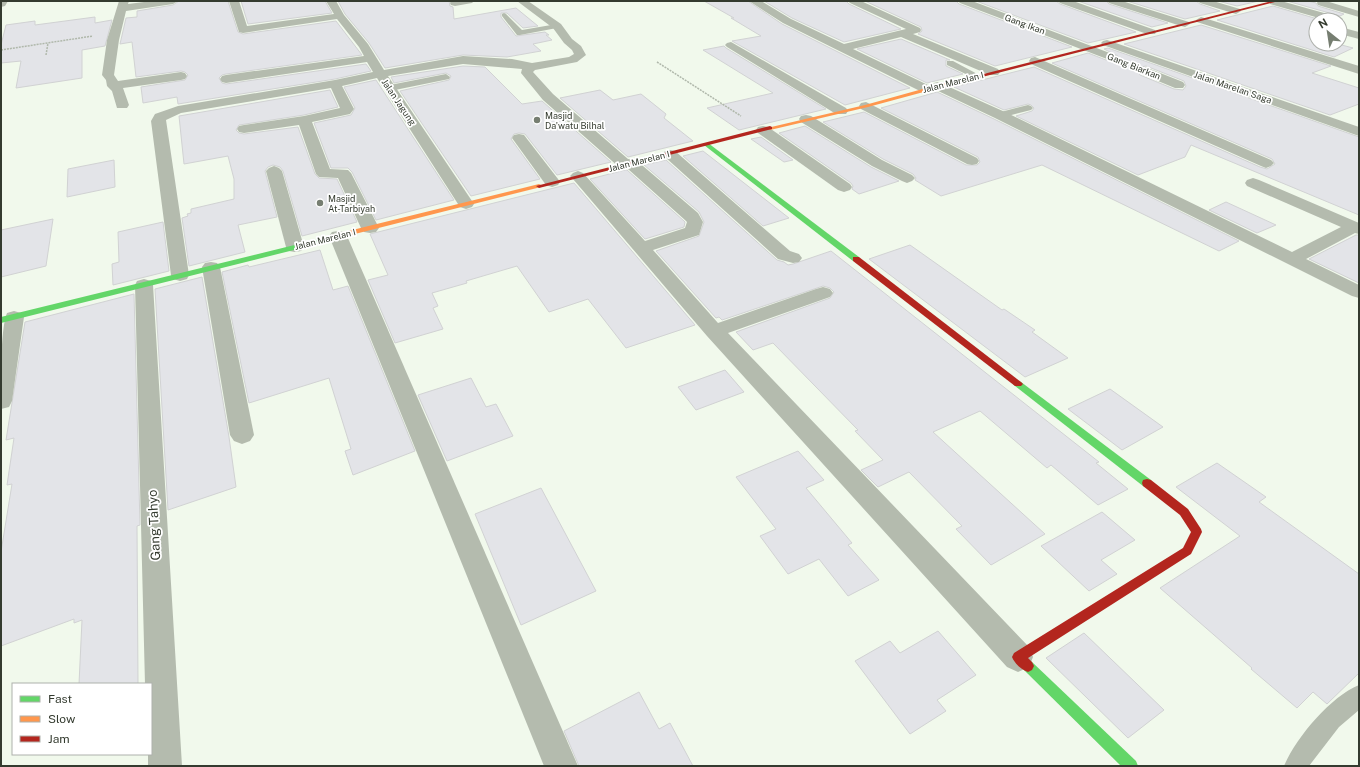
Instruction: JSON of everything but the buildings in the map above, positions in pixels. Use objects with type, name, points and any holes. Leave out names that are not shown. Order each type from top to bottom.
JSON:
[{"type":"street","points":[[122,105],[118,90],[113,86],[112,80],[108,75],[113,40],[124,4],[173,1]]},
{"type":"street","points":[[234,1],[243,30],[340,16]]},
{"type":"street","name":"Jalan Jagung","points":[[331,1],[340,16],[364,46],[380,74],[466,204]]},
{"type":"street","points":[[455,3],[470,1]]},
{"type":"street","points":[[180,275],[158,121],[160,117],[167,113],[184,109],[335,84],[380,74],[469,59],[486,62],[512,63],[532,67],[573,60],[580,55],[577,48],[568,41],[557,26],[522,1]]},
{"type":"street","points":[[754,1],[788,21],[844,48],[1000,115],[1359,292]]},
{"type":"street","points":[[844,48],[904,34],[915,31],[916,29],[853,1]]},
{"type":"street","name":"Gang Ikan","points":[[963,1],[1088,48]]},
{"type":"street","points":[[1063,1],[1151,32]]},
{"type":"street","points":[[1112,1],[1185,24]]},
{"type":"street","points":[[1202,1],[1236,11]]},
{"type":"street","points":[[1274,1],[1312,12]]},
{"type":"street","name":"Jalan Marelan I","points":[[8,319],[552,182],[670,154],[806,119],[866,106],[932,87],[1274,1]]},
{"type":"street","points":[[1313,1],[1359,14]]},
{"type":"street","points":[[1256,6],[1308,21]]},
{"type":"street","points":[[1201,20],[1359,70]]},
{"type":"street","points":[[1348,23],[1359,26]]},
{"type":"street","points":[[1348,33],[1359,36]]},
{"type":"street","points":[[904,34],[994,72]]},
{"type":"street","name":"Jalan Marelan Saga","points":[[1107,43],[1359,132]]},
{"type":"street","points":[[731,45],[841,111]]},
{"type":"street","points":[[349,48],[364,46]]},
{"type":"street","name":"Gang Biarkan","points":[[1088,48],[1123,62]]},
{"type":"street","points":[[226,80],[371,58]]},
{"type":"street","points":[[1035,61],[1266,163]]},
{"type":"street","points":[[248,64],[264,62]]},
{"type":"street","points":[[532,67],[527,70],[527,73],[548,97],[692,217],[695,222],[693,231],[643,248]]},
{"type":"street","name":"Gang Biarkan","points":[[1137,68],[1179,85]]},
{"type":"street","points":[[113,86],[181,76]]},
{"type":"street","points":[[244,129],[339,113],[347,109],[335,84]]},
{"type":"street","points":[[866,106],[972,161]]},
{"type":"street","points":[[806,119],[877,163],[907,178]]},
{"type":"street","points":[[304,120],[324,174],[343,173],[370,228]]},
{"type":"street","points":[[763,130],[844,187]]},
{"type":"street","points":[[519,138],[552,182]]},
{"type":"street","points":[[706,144],[1184,512],[1192,525],[1196,532],[1187,551],[1018,657]]},
{"type":"street","points":[[670,154],[784,255],[793,258]]},
{"type":"street","points":[[274,171],[295,246]]},
{"type":"street","points":[[578,176],[643,248],[714,331],[1018,657],[1131,766]]},
{"type":"street","points":[[1254,183],[1357,228]]},
{"type":"street","points":[[1293,259],[1357,228]]},
{"type":"street","points":[[338,236],[561,766]]},
{"type":"street","points":[[211,267],[242,435]]},
{"type":"street","name":"Gang Tahyo","points":[[144,285],[165,766]]},
{"type":"street","points":[[714,331],[823,293]]},
{"type":"street","points":[[1,401],[8,319]]},
{"type":"lane","points":[[504,15],[520,33],[557,26]]},
{"type":"lane","points":[[950,63],[977,76]]},
{"type":"lane","points":[[390,88],[446,77]]},
{"type":"lane","points":[[1000,115],[1028,108]]},
{"type":"lane","points":[[1296,766],[1307,749],[1331,719],[1359,696]]},
{"type":"path","points":[[1,50],[115,33]]},
{"type":"path","points":[[46,55],[48,43]]},
{"type":"path","points":[[657,62],[763,130]]},
{"type":"traffic: fast","points":[[706,144],[856,259]]},
{"type":"traffic: fast","points":[[1,320],[335,237]]},
{"type":"traffic: fast","points":[[1018,384],[1147,483]]},
{"type":"traffic: fast","points":[[1028,666],[1131,766]]},
{"type":"traffic: slow","points":[[770,128],[866,106],[955,82]]},
{"type":"traffic: slow","points":[[335,237],[539,186]]},
{"type":"traffic: jam","points":[[955,82],[1277,1]]},
{"type":"traffic: jam","points":[[539,186],[770,128]]},
{"type":"traffic: jam","points":[[856,259],[1018,384]]},
{"type":"traffic: jam","points":[[1028,666],[1018,657],[1187,551],[1197,532],[1184,512],[1147,483]]},
{"type":"place","name":"Masjid Da'watu Bilhal","points":[[537,120]]},
{"type":"place","name":"Masjid At-Tarbiyah","points":[[320,203]]}]
